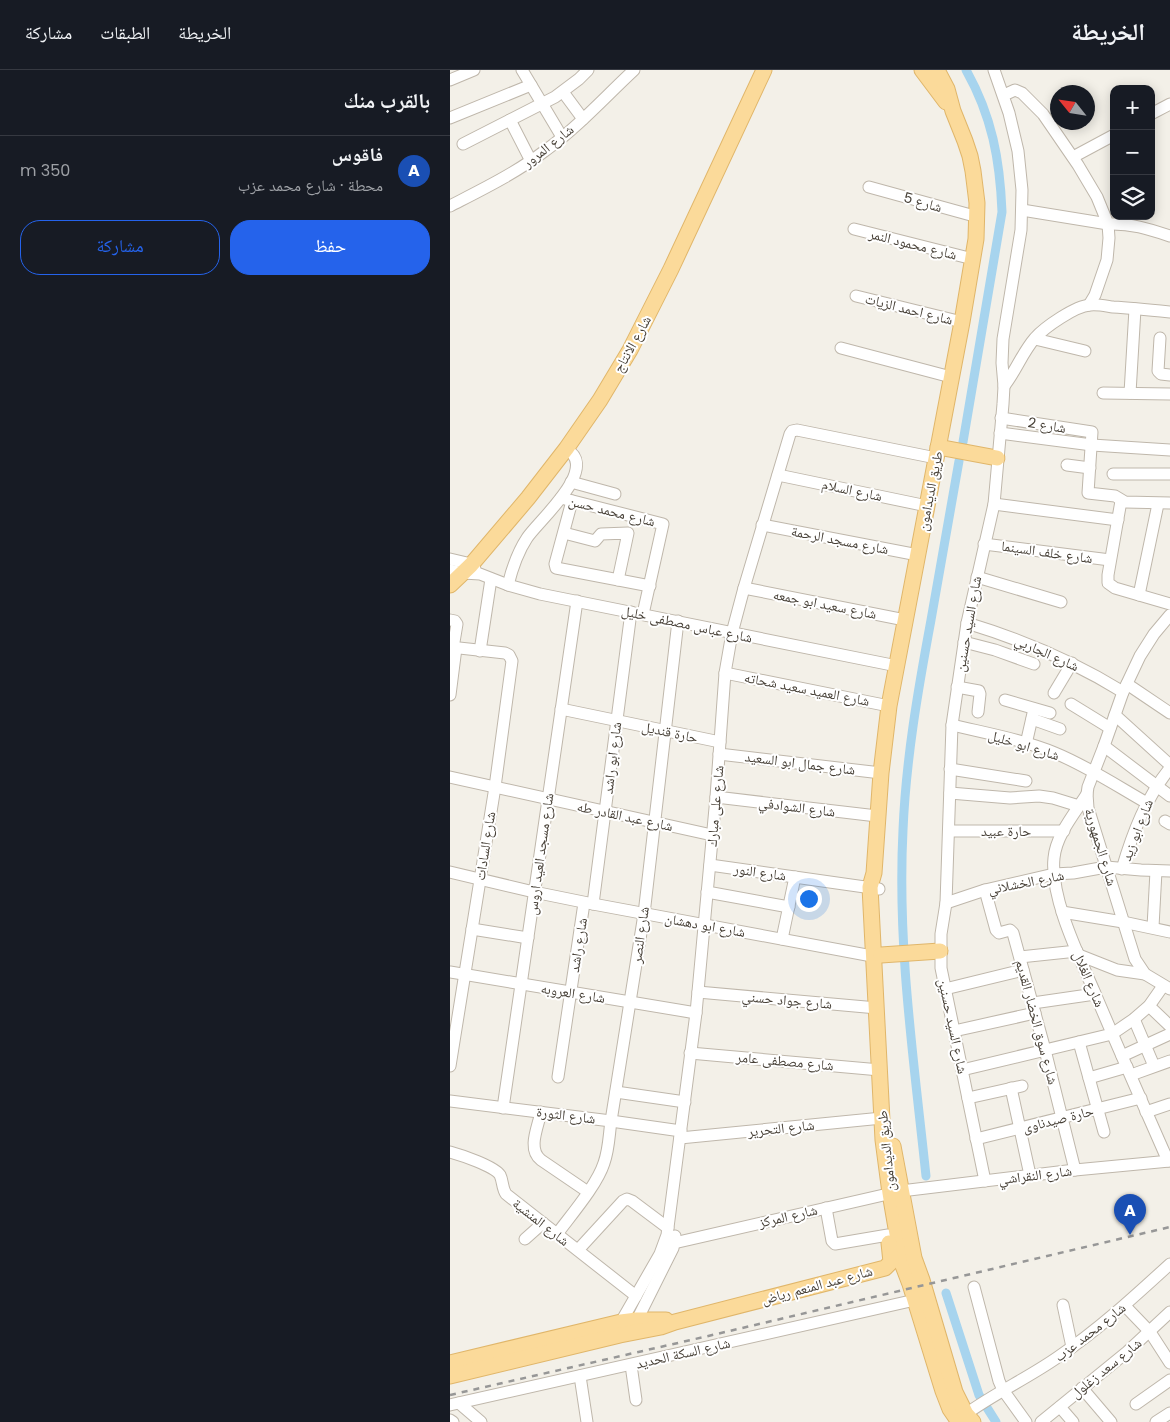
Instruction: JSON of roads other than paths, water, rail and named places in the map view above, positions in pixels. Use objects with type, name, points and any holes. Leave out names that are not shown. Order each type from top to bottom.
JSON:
[{"type":"main road","name":"شارع الانتاج","points":[[459,570],[528,498],[566,449],[600,400],[630,350],[754,70]]},
{"type":"main road","name":"شارع الانتاج","points":[[459,570],[522,492],[586,404],[613,362],[668,267],[764,70]]},
{"type":"main road","name":"طريق الديدامون","points":[[922,70],[953,111]]},
{"type":"main road","name":"طريق الديدامون","points":[[937,70],[947,89],[970,156],[976,187],[978,217],[962,322],[889,706],[877,816],[874,883],[886,1007],[888,1140],[891,1193],[900,1256],[937,1351]]},
{"type":"main road","points":[[937,452],[998,458]]},
{"type":"main road","points":[[881,955],[940,950]]},
{"type":"main road","name":"طريق الديدامون","points":[[881,955],[877,1008],[882,1118],[888,1140]]},
{"type":"main road","name":"طريق الديدامون","points":[[891,1193],[922,1280],[937,1351],[943,1391],[950,1409],[965,1418]]},
{"type":"main road","name":"شارع عبد المنعم رياض","points":[[450,1376],[468,1365],[663,1320],[675,1322],[884,1268],[891,1259],[888,1234],[891,1193]]},
{"type":"main road","name":"شارع عبد المنعم رياض","points":[[450,1362],[468,1365]]},
{"type":"street","points":[[450,80],[474,70]]},
{"type":"street","points":[[522,70],[562,138]]},
{"type":"street","points":[[463,144],[563,92],[588,70]]},
{"type":"street","name":"شارع المرور","points":[[450,206],[506,177],[531,161],[562,138],[634,70]]},
{"type":"street","name":"شارع السيد حسنين","points":[[985,1181],[940,968],[940,934],[946,903],[952,725],[967,623],[994,504],[1004,386],[1002,363],[1003,339],[1019,249],[1022,210],[1018,151],[1004,95],[994,70]]},
{"type":"street","points":[[450,118],[531,85]]},
{"type":"street","points":[[1004,95],[1015,90],[1022,93],[1043,114],[1073,157],[1096,196],[1108,224],[1107,260],[1095,295],[1089,305]]},
{"type":"street","points":[[563,92],[583,119]]},
{"type":"street","points":[[1155,112],[1170,104]]},
{"type":"street","points":[[510,120],[531,161]]},
{"type":"street","points":[[1073,157],[1110,137]]},
{"type":"street","name":"شارع 5","points":[[869,187],[978,217]]},
{"type":"street","points":[[1022,210],[1108,224],[1121,223],[1133,225],[1170,236]]},
{"type":"street","name":"شارع محمود النمر","points":[[854,229],[973,259]]},
{"type":"street","name":"شارع احمد الزيات","points":[[856,296],[962,322]]},
{"type":"street","points":[[1004,386],[1035,339],[1047,327],[1089,305],[1170,312]]},
{"type":"street","points":[[1130,393],[1135,309]]},
{"type":"street","points":[[1160,338],[1158,371],[1161,374],[1170,375]]},
{"type":"street","points":[[1035,339],[1085,351]]},
{"type":"street","points":[[841,348],[951,377]]},
{"type":"street","points":[[1103,393],[1170,394]]},
{"type":"street","name":"شارع 2","points":[[1001,418],[1092,432],[1092,445]]},
{"type":"street","name":"شارع على مبارك","points":[[673,1194],[696,1013],[726,673],[732,633],[790,434],[792,431],[797,430],[937,452]]},
{"type":"street","points":[[1000,433],[1092,445],[1170,450]]},
{"type":"street","points":[[1092,445],[1088,493],[1115,496],[1125,502],[1170,503]]},
{"type":"street","points":[[566,449],[573,454],[576,470],[567,500],[564,533],[555,564],[556,568],[650,586],[643,614]]},
{"type":"street","points":[[1067,465],[1090,468]]},
{"type":"street","points":[[1113,474],[1170,474]]},
{"type":"street","name":"شارع السلام","points":[[778,475],[927,506]]},
{"type":"street","points":[[571,482],[616,494]]},
{"type":"street","points":[[508,585],[516,558],[526,540],[567,500]]},
{"type":"street","name":"شارع محمد حسن","points":[[567,500],[663,524],[650,586]]},
{"type":"street","points":[[1121,501],[1107,579],[1111,586],[1170,604]]},
{"type":"street","points":[[994,504],[1118,520]]},
{"type":"street","points":[[1139,595],[1158,504]]},
{"type":"street","name":"شارع مسجد الرحمة","points":[[762,525],[918,555]]},
{"type":"street","points":[[564,533],[595,540],[601,534],[628,533],[618,580]]},
{"type":"street","name":"شارع خلف السينما","points":[[984,544],[1110,560]]},
{"type":"street","name":"شارع عباس مصطفى خليل","points":[[459,570],[540,594],[897,666]]},
{"type":"street","points":[[977,577],[1061,602]]},
{"type":"street","points":[[480,651],[491,579]]},
{"type":"street","name":"شارع سعيد ابو جمعه","points":[[744,588],[906,620]]},
{"type":"street","name":"شارع مسجد العيد اروس","points":[[503,1108],[577,601]]},
{"type":"street","name":"شارع ابو راشد","points":[[589,904],[605,811],[631,612]]},
{"type":"street","name":"شارع الجمهورية","points":[[1167,988],[1145,974],[1135,959],[1088,808],[1086,794],[1132,670],[1170,615]]},
{"type":"street","points":[[450,620],[455,621],[457,624],[453,648],[450,695]]},
{"type":"street","name":"شارع النصر","points":[[558,1234],[588,1192],[603,1166],[607,1151],[644,914],[678,621]]},
{"type":"street","name":"شارع الجاربي","points":[[967,623],[1019,640],[1169,709]]},
{"type":"street","points":[[964,642],[995,650],[1034,664]]},
{"type":"street","name":"شارع السادات","points":[[450,1065],[495,787],[512,661],[507,654],[453,648]]},
{"type":"street","points":[[1054,693],[1072,663]]},
{"type":"street","name":"شارع العميد سعيد شحاته","points":[[726,673],[889,706]]},
{"type":"street","points":[[957,687],[979,691],[978,712]]},
{"type":"street","points":[[1005,700],[1060,729]]},
{"type":"street","points":[[1071,704],[1110,728]]},
{"type":"street","name":"حارة قنديل","points":[[561,709],[665,730],[720,748]]},
{"type":"street","points":[[1033,714],[1050,713]]},
{"type":"street","points":[[1026,744],[1033,714]]},
{"type":"street","points":[[1115,715],[1170,766]]},
{"type":"street","name":"شارع ابو خليل","points":[[952,725],[1058,754],[1094,772],[1146,803]]},
{"type":"street","points":[[1104,746],[1170,796]]},
{"type":"street","name":"شارع جمال ابو السعيد","points":[[720,748],[881,773]]},
{"type":"street","name":"شارع ابو زيد","points":[[1122,868],[1146,803],[1170,766]]},
{"type":"street","points":[[950,769],[1026,781]]},
{"type":"street","name":"شارع عبد القادر طه","points":[[450,778],[712,835]]},
{"type":"street","points":[[950,793],[1010,798],[1039,796],[1080,806]]},
{"type":"street","name":"شارع الغلال","points":[[1086,794],[1064,831],[1055,851],[1054,874],[1062,912],[1112,1034],[1169,1161]]},
{"type":"street","name":"شارع الشوادفي","points":[[716,797],[877,816]]},
{"type":"street","name":"حارة عبيد","points":[[949,831],[1064,831]]},
{"type":"street","name":"شارع النور","points":[[710,865],[795,877],[874,883]]},
{"type":"street","name":"شارع الخشلاني","points":[[946,903],[985,890],[1054,874],[1073,873],[1106,867],[1166,869]]},
{"type":"street","points":[[1153,927],[1166,869]]},
{"type":"street","name":"شارع ابو دهشان","points":[[450,872],[589,904],[881,955]]},
{"type":"street","points":[[782,939],[795,877]]},
{"type":"street","name":"شارع سوق الخضار القديم","points":[[985,890],[996,930],[999,932],[1009,930],[1012,932],[1024,970],[1075,1170]]},
{"type":"street","points":[[707,892],[788,907]]},
{"type":"street","name":"شارع راشد","points":[[558,1077],[571,992],[589,904]]},
{"type":"street","points":[[1062,912],[1153,927],[1170,932]]},
{"type":"street","points":[[472,929],[528,938]]},
{"type":"street","points":[[1020,957],[1078,953],[1117,970],[1145,974]]},
{"type":"street","points":[[945,989],[1024,970]]},
{"type":"street","name":"شارع العروبه","points":[[450,972],[696,1013]]},
{"type":"street","points":[[962,1070],[1112,1034],[1134,1019],[1167,988]]},
{"type":"street","name":"شارع جواد حسني","points":[[698,992],[877,1008]]},
{"type":"street","points":[[954,1030],[1034,1008],[1095,994]]},
{"type":"street","points":[[1149,1006],[1170,1026]]},
{"type":"street","points":[[1134,1019],[1154,1066]]},
{"type":"street","points":[[1127,1066],[1145,1046],[1170,1034]]},
{"type":"street","points":[[1080,1042],[1104,1132]]},
{"type":"street","name":"شارع مصطفى عامر","points":[[690,1052],[880,1070]]},
{"type":"street","points":[[1089,1078],[1127,1066],[1154,1066],[1170,1062]]},
{"type":"street","points":[[968,1098],[1017,1087],[1020,1128],[1030,1175]]},
{"type":"street","points":[[616,1092],[685,1102]]},
{"type":"street","name":"حارة صيدناوى","points":[[976,1139],[1141,1098]]},
{"type":"street","name":"شارع الثورة","points":[[450,1101],[611,1121],[681,1135]]},
{"type":"street","points":[[1146,1112],[1170,1104]]},
{"type":"street","points":[[541,1112],[534,1146],[535,1154],[588,1192]]},
{"type":"street","name":"شارع التحرير","points":[[681,1135],[882,1118]]},
{"type":"street","name":"شارع المنشية","points":[[450,1152],[497,1172],[506,1194],[636,1296]]},
{"type":"street","name":"شارع النقراشي","points":[[891,1193],[1030,1175],[1169,1161]]},
{"type":"street","name":"شارع المركز","points":[[674,1242],[891,1193]]},
{"type":"street","points":[[621,1329],[636,1296],[666,1241],[673,1194]]},
{"type":"street","points":[[637,1326],[650,1291],[671,1253],[674,1242],[673,1194]]},
{"type":"street","points":[[578,1250],[627,1199],[668,1228]]},
{"type":"street","points":[[826,1208],[832,1241],[835,1244],[888,1234]]},
{"type":"street","points":[[524,1239],[543,1223]]},
{"type":"street","name":"شارع محمد عزب","points":[[965,1418],[1000,1392],[1031,1375],[1072,1347],[1125,1306],[1170,1264]]},
{"type":"street","points":[[974,1287],[1000,1392],[1026,1422]]},
{"type":"street","name":"شارع السكة الحديد","points":[[454,1404],[916,1300]]},
{"type":"street","points":[[1063,1305],[1072,1347]]},
{"type":"street","points":[[1125,1306],[1150,1332],[1170,1363]]},
{"type":"street","name":"شارع سعد زغلول","points":[[1041,1422],[1150,1332],[1170,1312]]},
{"type":"street","points":[[631,1364],[636,1400]]},
{"type":"street","points":[[580,1376],[587,1422]]},
{"type":"street","points":[[1136,1404],[1170,1380]]},
{"type":"street","points":[[1082,1388],[1111,1422]]},
{"type":"street","points":[[454,1404],[481,1422]]},
{"type":"street","points":[[1060,1407],[1073,1422]]},
{"type":"street","points":[[1156,1422],[1170,1413]]},
{"type":"waterway","points":[[963,442],[1002,212],[997,156],[993,139],[982,104],[966,70]]},
{"type":"waterway","points":[[926,1176],[904,960],[902,917],[903,830],[913,725],[959,461]]},
{"type":"waterway","points":[[946,1293],[979,1395],[996,1422]]},
{"type":"railway","points":[[450,1395],[1170,1227]]},
{"type":"place","name":"فاقوس","points":[[1130,1235]]}]
